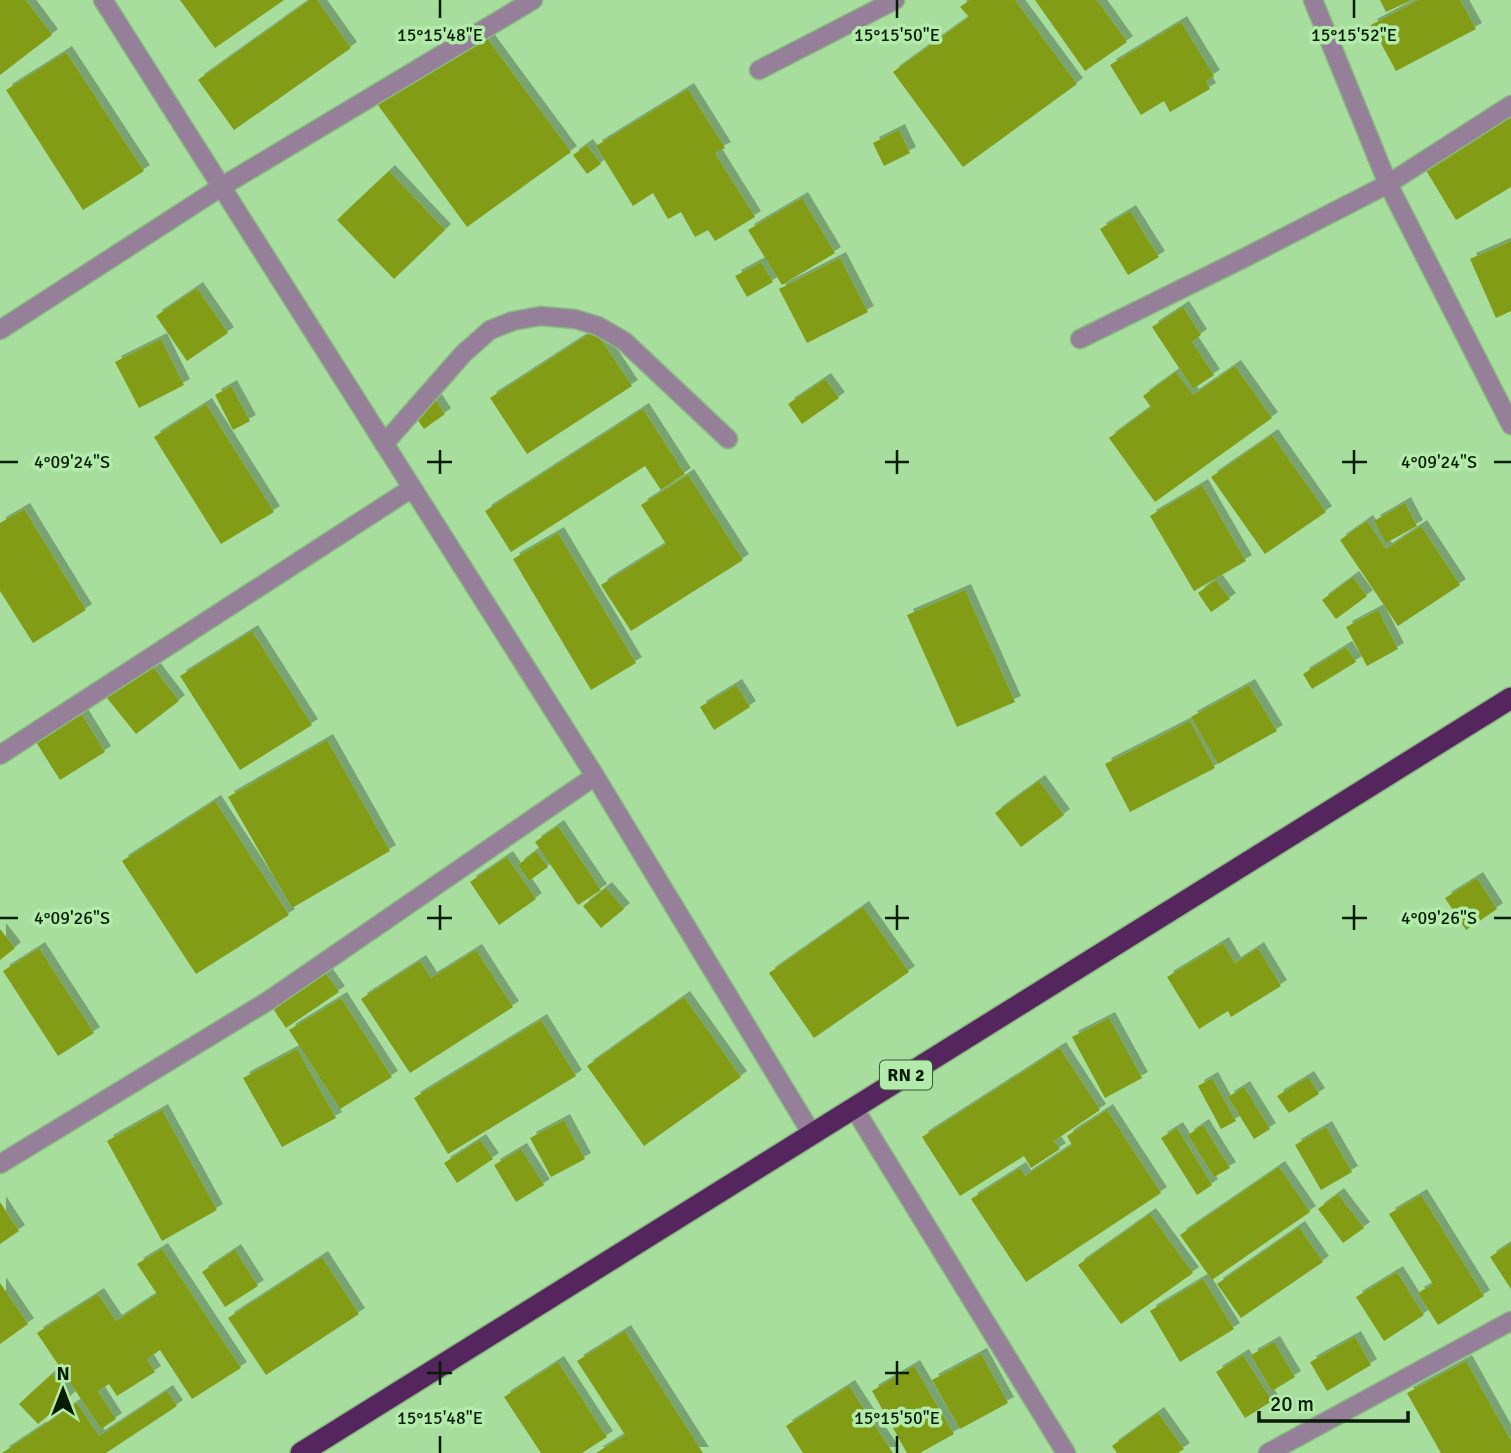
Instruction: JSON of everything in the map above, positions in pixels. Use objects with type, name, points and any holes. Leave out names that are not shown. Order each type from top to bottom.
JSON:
[{"type":"highway","name":"RN 2","points":[[301,1453],[1511,698]]},
{"type":"street","points":[[103,0],[595,776],[812,1134]]},
{"type":"street","points":[[0,330],[221,187],[533,0]]},
{"type":"street","points":[[759,70],[895,0]]},
{"type":"street","points":[[1313,0],[1388,184],[1511,425]]},
{"type":"street","points":[[1080,339],[1388,184],[1511,105]]},
{"type":"street","points":[[384,444],[463,354],[490,330],[513,321],[540,317],[575,319],[598,326],[624,341],[728,439]]},
{"type":"street","points":[[0,755],[412,488]]},
{"type":"street","points":[[0,1164],[268,1001],[595,776]]},
{"type":"street","points":[[854,1108],[1066,1453]]},
{"type":"street","points":[[1268,1453],[1511,1321]]},
{"type":"building","points":[[0,0],[26,0],[52,35],[0,75]]},
{"type":"building","points":[[180,0],[284,0],[215,48]]},
{"type":"building","points":[[310,0],[317,0],[351,48],[234,130],[198,80]]},
{"type":"building","points":[[970,0],[1015,0],[1077,84],[963,167],[893,72],[969,17],[960,7]]},
{"type":"building","points":[[1035,0],[1097,0],[1127,42],[1085,71]]},
{"type":"building","points":[[1380,0],[1412,0],[1386,12]]},
{"type":"building","points":[[1418,0],[1460,0],[1476,29],[1396,71],[1371,25]]},
{"type":"building","points":[[1181,22],[1214,76],[1206,81],[1210,89],[1170,112],[1164,101],[1141,115],[1110,65]]},
{"type":"building","points":[[478,26],[571,152],[467,227],[375,101]]},
{"type":"building","points":[[66,52],[144,171],[83,210],[6,90]]},
{"type":"building","points":[[688,89],[725,148],[715,153],[755,217],[715,241],[708,230],[695,237],[681,212],[668,219],[653,193],[633,206],[596,146]]},
{"type":"building","points":[[1511,101],[1511,187],[1456,220],[1418,157]]},
{"type":"building","points":[[899,130],[910,153],[884,166],[873,143]]},
{"type":"building","points":[[587,145],[601,164],[587,174],[573,155]]},
{"type":"building","points":[[389,171],[445,230],[394,279],[337,220]]},
{"type":"building","points":[[802,198],[835,253],[782,285],[748,230]]},
{"type":"building","points":[[1130,211],[1159,257],[1128,275],[1100,229]]},
{"type":"building","points":[[1511,241],[1511,311],[1496,318],[1470,259]]},
{"type":"building","points":[[840,258],[868,312],[807,343],[779,289]]},
{"type":"building","points":[[761,262],[773,282],[747,297],[735,276]]},
{"type":"building","points":[[197,288],[228,333],[187,361],[156,316]]},
{"type":"building","points":[[1183,307],[1201,335],[1192,342],[1214,375],[1193,389],[1152,327]]},
{"type":"building","points":[[595,330],[632,386],[527,454],[490,398]]},
{"type":"building","points":[[161,339],[184,385],[139,408],[115,362]]},
{"type":"building","points":[[1235,366],[1272,418],[1155,502],[1109,438],[1151,407],[1143,396],[1176,372],[1193,395]]},
{"type":"building","points":[[825,379],[839,398],[802,424],[788,404]]},
{"type":"building","points":[[231,386],[250,421],[233,430],[215,395]]},
{"type":"building","points":[[428,388],[445,414],[424,429],[406,403]]},
{"type":"building","points":[[206,404],[274,512],[221,544],[154,437]]},
{"type":"building","points":[[643,409],[685,474],[661,490],[645,466],[511,552],[485,511]]},
{"type":"building","points":[[1272,435],[1326,512],[1265,554],[1211,477]]},
{"type":"building","points":[[688,475],[743,560],[631,631],[601,585],[666,544],[641,505]]},
{"type":"building","points":[[1202,485],[1246,561],[1194,591],[1150,516]]},
{"type":"building","points":[[1405,503],[1417,526],[1386,543],[1374,521]]},
{"type":"building","points":[[24,509],[86,610],[33,643],[0,591],[0,523]]},
{"type":"building","points":[[1367,521],[1386,549],[1421,526],[1460,585],[1398,626],[1340,540]]},
{"type":"building","points":[[558,533],[636,663],[591,690],[513,559]]},
{"type":"building","points":[[1353,577],[1367,596],[1336,619],[1322,600]]},
{"type":"building","points":[[1216,580],[1230,599],[1211,612],[1198,593]]},
{"type":"building","points":[[965,590],[1015,702],[957,727],[907,615]]},
{"type":"building","points":[[1378,610],[1398,649],[1367,666],[1346,627]]},
{"type":"building","points":[[252,631],[312,725],[240,770],[180,676]]},
{"type":"building","points":[[1346,647],[1356,662],[1312,689],[1303,674]]},
{"type":"building","points":[[147,659],[179,701],[136,734],[103,693]]},
{"type":"building","points":[[736,685],[750,707],[714,730],[700,707]]},
{"type":"building","points":[[1249,685],[1277,731],[1218,764],[1191,717]]},
{"type":"building","points":[[76,705],[105,752],[60,780],[31,734]]},
{"type":"building","points":[[1190,721],[1215,768],[1130,812],[1105,764]]},
{"type":"building","points":[[327,740],[390,851],[292,908],[228,797]]},
{"type":"building","points":[[1039,781],[1064,815],[1021,847],[995,813]]},
{"type":"building","points":[[215,801],[289,915],[196,974],[122,861]]},
{"type":"building","points":[[558,826],[601,890],[578,905],[535,842]]},
{"type":"building","points":[[536,851],[548,867],[529,881],[518,865]]},
{"type":"building","points":[[507,857],[536,899],[499,925],[470,882]]},
{"type":"building","points":[[1477,878],[1497,909],[1466,930],[1445,898]]},
{"type":"building","points":[[606,888],[624,909],[601,928],[583,906]]},
{"type":"building","points":[[863,907],[909,972],[814,1038],[769,973]]},
{"type":"building","points":[[0,929],[15,948],[0,960]]},
{"type":"building","points":[[1223,943],[1235,963],[1258,948],[1281,986],[1231,1017],[1228,1011],[1199,1029],[1167,977]]},
{"type":"building","points":[[39,948],[94,1033],[58,1056],[3,971]]},
{"type":"building","points":[[476,950],[513,1007],[410,1073],[361,999],[420,961],[431,978]]},
{"type":"building","points":[[322,968],[339,992],[286,1028],[270,1004]]},
{"type":"building","points":[[684,997],[741,1077],[644,1146],[587,1066]]},
{"type":"building","points":[[341,998],[392,1077],[340,1109],[289,1030]]},
{"type":"building","points":[[1109,1018],[1142,1078],[1105,1098],[1072,1037]]},
{"type":"building","points":[[541,1020],[576,1076],[448,1154],[414,1098]]},
{"type":"building","points":[[1060,1048],[1100,1110],[1054,1141],[1060,1149],[1031,1168],[1024,1156],[960,1196],[922,1137]]},
{"type":"building","points":[[297,1049],[336,1118],[282,1147],[243,1078]]},
{"type":"building","points":[[1308,1077],[1319,1094],[1289,1113],[1277,1096]]},
{"type":"building","points":[[1212,1078],[1236,1121],[1221,1129],[1198,1086]]},
{"type":"building","points":[[1244,1087],[1270,1129],[1254,1139],[1228,1097]]},
{"type":"building","points":[[162,1110],[217,1210],[162,1241],[107,1141]]},
{"type":"building","points":[[1107,1110],[1161,1193],[1026,1282],[971,1199],[1020,1168],[1025,1176],[1072,1145],[1067,1136]]},
{"type":"building","points":[[564,1120],[585,1159],[551,1177],[530,1138]]},
{"type":"building","points":[[1203,1125],[1230,1168],[1214,1177],[1188,1135]]},
{"type":"building","points":[[1326,1127],[1352,1172],[1321,1190],[1295,1145]]},
{"type":"building","points":[[1177,1128],[1212,1185],[1197,1195],[1161,1138]]},
{"type":"building","points":[[480,1140],[493,1159],[457,1183],[444,1163]]},
{"type":"building","points":[[521,1149],[544,1185],[516,1202],[494,1165]]},
{"type":"building","points":[[1279,1167],[1310,1212],[1212,1280],[1180,1235]]},
{"type":"building","points":[[1338,1194],[1364,1228],[1343,1243],[1318,1209]]},
{"type":"building","points":[[1421,1195],[1484,1296],[1438,1325],[1418,1293],[1433,1284],[1389,1214]]},
{"type":"building","points":[[0,1202],[19,1231],[0,1244]]},
{"type":"building","points":[[1150,1214],[1193,1273],[1121,1324],[1078,1265]]},
{"type":"building","points":[[1299,1227],[1323,1262],[1241,1318],[1217,1284]]},
{"type":"building","points":[[1511,1243],[1511,1289],[1490,1257]]},
{"type":"building","points":[[162,1249],[241,1368],[192,1399],[160,1350],[147,1359],[155,1372],[117,1396],[109,1384],[98,1391],[116,1419],[101,1429],[37,1333],[98,1294],[116,1321],[157,1294],[137,1264]]},
{"type":"building","points":[[235,1250],[258,1286],[225,1307],[202,1272]]},
{"type":"building","points":[[322,1257],[359,1314],[266,1375],[228,1318]]},
{"type":"building","points":[[1397,1272],[1424,1315],[1384,1341],[1356,1297]]},
{"type":"building","points":[[1203,1279],[1234,1329],[1180,1362],[1150,1311]]},
{"type":"building","points":[[0,1283],[28,1324],[0,1344]]},
{"type":"building","points":[[625,1331],[703,1453],[596,1453],[625,1435],[577,1361]]},
{"type":"building","points":[[1355,1337],[1371,1365],[1327,1391],[1310,1362]]},
{"type":"building","points":[[1274,1342],[1295,1377],[1272,1391],[1251,1355]]},
{"type":"building","points":[[981,1354],[1008,1403],[960,1429],[932,1380]]},
{"type":"building","points":[[1243,1355],[1272,1401],[1245,1418],[1216,1372]]},
{"type":"building","points":[[1466,1361],[1511,1441],[1511,1453],[1441,1453],[1407,1393]]},
{"type":"building","points":[[558,1362],[607,1437],[582,1453],[541,1453],[504,1397]]},
{"type":"building","points":[[914,1366],[954,1434],[920,1453],[907,1453],[872,1391]]},
{"type":"building","points":[[52,1374],[71,1396],[38,1424],[19,1404]]},
{"type":"building","points":[[849,1386],[893,1453],[803,1453],[786,1426]]},
{"type":"building","points":[[167,1391],[177,1406],[106,1453],[2,1453],[77,1403],[99,1436]]},
{"type":"building","points":[[1158,1413],[1184,1449],[1178,1453],[1117,1453],[1112,1446]]}]
